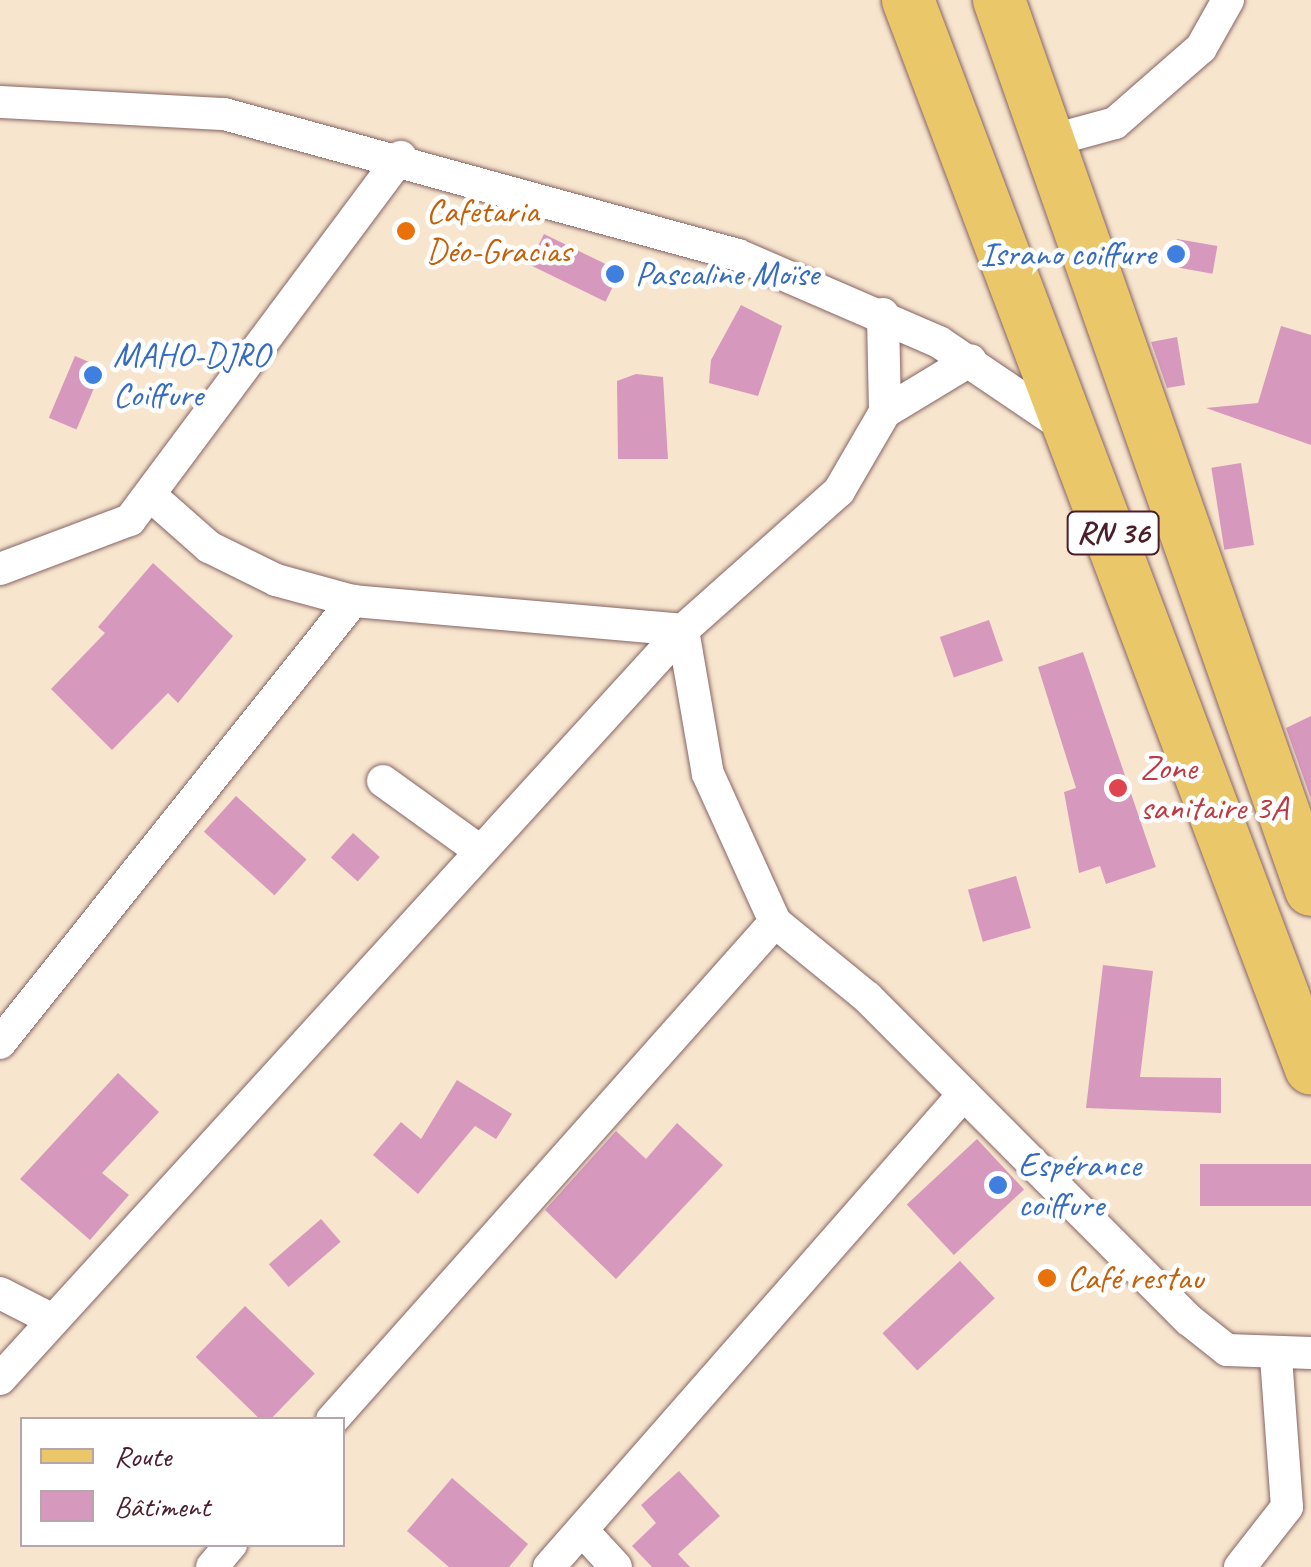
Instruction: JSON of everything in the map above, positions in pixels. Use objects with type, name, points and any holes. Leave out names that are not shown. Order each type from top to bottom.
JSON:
[{"type":"main road","name":"RN 36","points":[[908,0],[1009,285],[1078,436],[1311,1070]]},
{"type":"main road","name":"RN 36","points":[[999,0],[1053,140],[1311,890]]},
{"type":"street","points":[[1053,140],[1115,123],[1201,48],[1228,0]]},
{"type":"street","points":[[0,102],[224,114],[401,157],[738,256],[883,314],[971,360],[1078,436]]},
{"type":"street","points":[[0,569],[104,536],[150,495],[401,157]]},
{"type":"street","points":[[883,314],[885,412]]},
{"type":"street","points":[[0,1379],[683,630],[840,491],[885,412],[971,360]]},
{"type":"street","points":[[150,495],[209,547],[276,580],[353,601],[683,630]]},
{"type":"street","points":[[0,1042],[353,601]]},
{"type":"street","points":[[683,630],[708,774],[775,922],[867,996],[1189,1320],[1227,1350],[1276,1357],[1311,1353]]},
{"type":"street","points":[[383,781],[480,850]]},
{"type":"street","points":[[335,1417],[775,922]]},
{"type":"street","points":[[548,1567],[964,1094]]},
{"type":"street","points":[[0,1293],[54,1320]]},
{"type":"street","points":[[1240,1567],[1290,1489],[1276,1357]]},
{"type":"street","points":[[582,1530],[616,1567]]},
{"type":"street","points":[[212,1567],[229,1547]]},
{"type":"building","points":[[544,234],[620,271],[605,302],[529,265]]},
{"type":"building","points":[[1177,239],[1217,246],[1213,274],[1172,267]]},
{"type":"building","points":[[741,305],[782,326],[758,396],[709,383],[711,360]]},
{"type":"building","points":[[1281,326],[1311,335],[1311,445],[1206,408],[1258,403]]},
{"type":"building","points":[[1177,337],[1185,385],[1167,388],[1151,342]]},
{"type":"building","points":[[75,356],[103,368],[76,429],[49,418]]},
{"type":"building","points":[[636,374],[663,377],[668,459],[618,459],[617,381]]},
{"type":"building","points":[[1241,463],[1254,545],[1224,550],[1211,468]]},
{"type":"building","points":[[153,563],[233,636],[178,703],[168,693],[112,750],[51,689],[105,633],[98,627]]},
{"type":"building","points":[[989,620],[1003,661],[954,678],[940,637]]},
{"type":"building","points":[[1083,652],[1156,867],[1106,884],[1100,866],[1079,873],[1064,792],[1076,788],[1038,667]]},
{"type":"building","points":[[1311,716],[1311,799],[1286,728]]},
{"type":"building","points":[[236,796],[307,860],[274,895],[204,832]]},
{"type":"building","points":[[353,833],[380,857],[358,882],[331,858]]},
{"type":"building","points":[[1016,876],[1031,928],[983,942],[968,890]]},
{"type":"building","points":[[1103,965],[1153,971],[1140,1077],[1221,1078],[1221,1113],[1086,1108]]},
{"type":"building","points":[[118,1073],[159,1112],[102,1173],[129,1195],[90,1240],[20,1179]]},
{"type":"building","points":[[457,1080],[512,1114],[496,1139],[475,1126],[418,1194],[373,1155],[401,1122],[421,1139]]},
{"type":"building","points":[[677,1123],[723,1165],[616,1279],[545,1210],[616,1131],[646,1159]]},
{"type":"building","points":[[977,1139],[1024,1189],[954,1255],[907,1204]]},
{"type":"building","points":[[1200,1164],[1311,1164],[1311,1206],[1200,1206]]},
{"type":"building","points":[[321,1219],[341,1242],[289,1287],[269,1264]]},
{"type":"building","points":[[960,1261],[995,1298],[917,1371],[882,1333]]},
{"type":"building","points":[[245,1306],[315,1373],[273,1417],[258,1417],[196,1357]]},
{"type":"building","points":[[679,1471],[720,1516],[678,1554],[690,1567],[652,1567],[632,1546],[656,1523],[641,1505]]},
{"type":"building","points":[[452,1478],[528,1544],[509,1567],[449,1567],[407,1531]]},
{"type":"place","name":"Cafetaria Déo-Gracias","points":[[406,231]]},
{"type":"place","name":"Israno coiffure","points":[[1176,254]]},
{"type":"place","name":"Pascaline Moïse","points":[[615,274]]},
{"type":"place","name":"MAHO-DJRO Coiffure","points":[[93,375]]},
{"type":"place","name":"Zone sanitaire 3A","points":[[1118,788]]},
{"type":"place","name":"Espérance coiffure","points":[[998,1185]]},
{"type":"place","name":"Café restau","points":[[1047,1278]]}]
